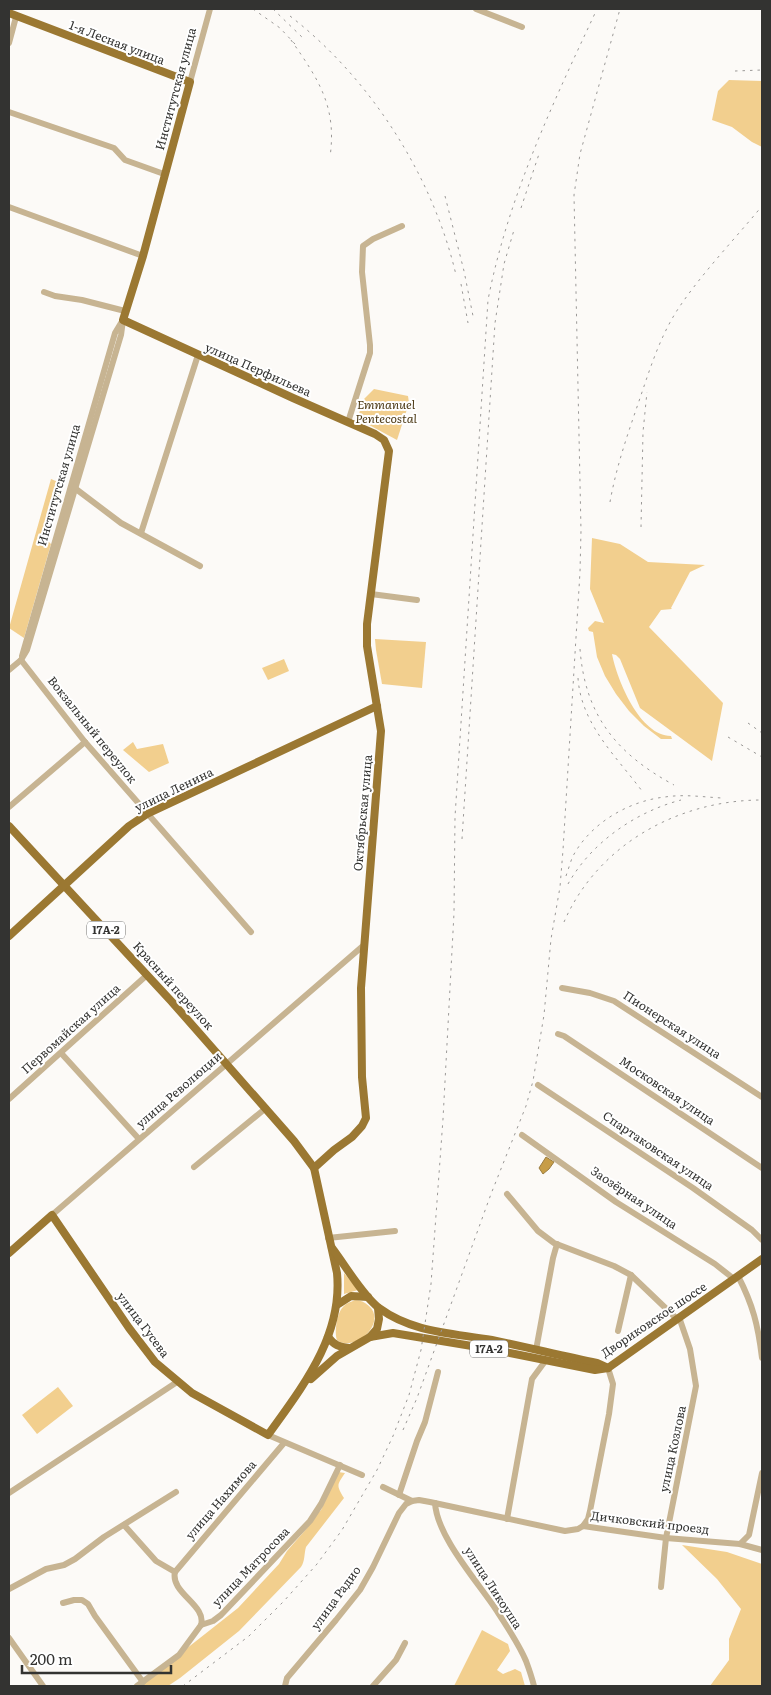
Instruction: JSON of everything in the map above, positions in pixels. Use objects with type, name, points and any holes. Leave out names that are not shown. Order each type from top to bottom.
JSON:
[{"type":"main road","name":"1-я Лесная улица","points":[[12,15],[190,82]]},
{"type":"main road","name":"Институтская улица","points":[[123,320],[143,256],[190,82]]},
{"type":"main road","name":"улица Перфильева","points":[[123,320],[384,440]]},
{"type":"main road","name":"Октябрьская улица","points":[[314,1168],[352,1137],[362,1126],[366,1118],[362,1077],[361,988],[381,731],[367,646],[367,624],[389,451],[384,440]]},
{"type":"main road","name":"улица Ленина","points":[[9,936],[129,826],[146,814],[377,706]]},
{"type":"main road","name":"Красный переулок","points":[[9,826],[227,1062],[294,1141],[314,1168]]},
{"type":"main road","name":"17А-2","points":[[314,1168],[329,1241]]},
{"type":"main road","name":"улица Революции","points":[[9,1253],[52,1215]]},
{"type":"main road","name":"улица Гусева","points":[[52,1215],[144,1350],[155,1362],[192,1393],[268,1435]]},
{"type":"main road","points":[[329,1241],[368,1297]]},
{"type":"main road","points":[[268,1435],[302,1387],[324,1350],[337,1304],[338,1289],[337,1273],[329,1241]]},
{"type":"main road","name":"Двориковское шоссе","points":[[378,1308],[405,1324],[423,1329],[492,1340],[597,1363],[608,1368],[762,1259]]},
{"type":"main road","points":[[337,1304],[351,1296],[368,1297]]},
{"type":"main road","name":"17А-2","points":[[368,1297],[378,1308]]},
{"type":"main road","points":[[370,1337],[377,1329],[379,1319],[378,1308]]},
{"type":"main road","name":"17А-2","points":[[350,1348],[370,1337],[393,1333],[490,1349],[595,1370],[608,1368]]},
{"type":"main road","points":[[328,1336],[332,1343],[340,1347],[350,1348]]},
{"type":"main road","points":[[302,1387],[324,1366],[350,1348]]},
{"type":"street","name":"Институтская улица","points":[[190,82],[210,9]]},
{"type":"street","points":[[476,9],[522,27]]},
{"type":"street","points":[[9,43],[12,15]]},
{"type":"street","points":[[9,112],[114,148],[125,160],[164,174]]},
{"type":"street","points":[[9,207],[143,256]]},
{"type":"street","points":[[348,422],[370,353],[362,272],[363,246],[402,226]]},
{"type":"street","points":[[44,292],[125,311]]},
{"type":"street","name":"Институтская улица","points":[[9,670],[21,660],[27,650],[96,408],[121,335],[123,320]]},
{"type":"street","points":[[141,533],[198,355]]},
{"type":"street","points":[[73,487],[121,523],[200,566]]},
{"type":"street","points":[[371,594],[417,600]]},
{"type":"street","name":"Вокзальный переулок","points":[[21,660],[85,742],[146,814],[252,932]]},
{"type":"street","points":[[9,807],[85,742]]},
{"type":"street","name":"улица Революции","points":[[52,1215],[364,945]]},
{"type":"street","name":"Первомайская улица","points":[[9,1100],[147,975]]},
{"type":"street","name":"Пионерская улица","points":[[562,988],[590,993],[614,1001],[762,1097]]},
{"type":"street","name":"Московская улица","points":[[558,1034],[564,1036],[762,1168]]},
{"type":"street","points":[[61,1053],[139,1140]]},
{"type":"street","name":"Спартаковская улица","points":[[538,1085],[692,1188],[752,1230],[762,1240]]},
{"type":"street","points":[[194,1167],[266,1108]]},
{"type":"street","name":"Заозёрная улица","points":[[522,1135],[616,1202],[736,1278],[750,1299],[758,1327],[762,1358]]},
{"type":"street","points":[[507,1194],[545,1238],[614,1266],[630,1275],[678,1318]]},
{"type":"street","points":[[329,1241],[396,1231]]},
{"type":"street","points":[[536,1350],[557,1244]]},
{"type":"street","points":[[618,1331],[630,1275]]},
{"type":"street","name":"улица Козлова","points":[[661,1587],[666,1538],[696,1386],[690,1349],[678,1318]]},
{"type":"street","points":[[507,1519],[532,1379],[546,1360]]},
{"type":"street","points":[[583,1526],[588,1519],[590,1511],[609,1414],[613,1384],[608,1368]]},
{"type":"street","points":[[399,1495],[428,1415],[438,1372]]},
{"type":"street","points":[[9,1493],[177,1382]]},
{"type":"street","points":[[268,1435],[362,1475]]},
{"type":"street","name":"улица Нахимова","points":[[175,1572],[284,1443]]},
{"type":"street","name":"улица Матросова","points":[[140,1684],[179,1655],[202,1626],[220,1615],[310,1521],[321,1504],[340,1465]]},
{"type":"street","points":[[740,1544],[750,1535],[762,1473]]},
{"type":"street","name":"Дичковский проезд","points":[[383,1487],[399,1495],[416,1500],[564,1531],[578,1529],[583,1526],[666,1538],[740,1544],[762,1550]]},
{"type":"street","points":[[9,1589],[46,1569],[70,1562],[104,1537],[176,1492]]},
{"type":"street","name":"улица Радио","points":[[285,1686],[287,1678],[360,1590],[399,1513],[406,1504],[416,1500]]},
{"type":"street","name":"улица Ликоуша","points":[[435,1503],[442,1530],[474,1581],[496,1610],[526,1660],[534,1686]]},
{"type":"street","points":[[124,1525],[156,1561],[175,1572],[175,1582],[202,1616],[202,1626]]},
{"type":"street","points":[[63,1603],[82,1600],[88,1604],[140,1684]]},
{"type":"street","points":[[9,1638],[43,1686]]},
{"type":"street","points":[[373,1686],[396,1660],[405,1643]]},
{"type":"green space","points":[[729,80],[762,81],[762,147],[732,127],[712,120],[718,91]]},
{"type":"green space","name":"Emmanuel Pentecostal","points":[[374,389],[408,396],[409,403],[397,440],[358,419],[362,401]]},
{"type":"green space","points":[[51,479],[63,484],[46,539],[51,544],[24,638],[9,628]]},
{"type":"green space","points":[[592,538],[620,544],[648,562],[705,565],[690,572],[672,609],[661,610],[649,627],[723,703],[712,761],[640,708],[620,659],[616,655],[612,654],[619,678],[640,717],[649,727],[660,734],[671,736],[672,739],[661,739],[644,726],[629,711],[605,676],[597,657],[593,632],[589,631],[588,628],[595,621],[604,623],[590,589]]},
{"type":"green space","points":[[375,639],[426,642],[422,688],[382,684]]},
{"type":"green space","points":[[284,659],[289,671],[268,680],[262,668]]},
{"type":"green space","points":[[133,742],[137,749],[163,744],[169,763],[149,772],[123,750]]},
{"type":"green space","points":[[344,1273],[358,1290],[344,1294]]},
{"type":"green space","points":[[355,1300],[362,1301],[369,1306],[374,1313],[374,1321],[366,1335],[351,1343],[344,1343],[337,1340],[336,1337],[338,1318],[344,1306]]},
{"type":"green space","points":[[58,1387],[73,1406],[37,1434],[22,1415]]},
{"type":"green space","points":[[338,1472],[345,1473],[338,1485],[344,1498],[306,1547],[301,1567],[239,1631],[180,1678],[168,1686],[139,1686],[238,1608],[279,1564],[287,1551],[308,1527],[310,1521],[321,1510]]},
{"type":"green space","points":[[682,1545],[727,1552],[762,1564],[762,1686],[710,1686],[729,1660],[729,1639],[741,1609],[717,1579]]},
{"type":"green space","points":[[482,1630],[508,1644],[510,1651],[497,1670],[503,1674],[515,1669],[521,1672],[525,1686],[454,1686]]},
{"type":"shaded area","points":[[546,1157],[554,1162],[543,1174],[539,1168]]},
{"type":"railway","points":[[253,9],[280,28],[295,44]]},
{"type":"railway","points":[[273,9],[304,39]]},
{"type":"railway","points":[[183,1686],[249,1636],[317,1564],[342,1530],[377,1470],[393,1436],[409,1395],[421,1350],[431,1284],[443,1119],[454,913],[455,817],[488,300],[507,224],[520,187],[548,115],[597,9]]},
{"type":"railway","points":[[403,1430],[417,1398],[491,1194],[526,1106],[533,1081],[544,1015],[551,939],[560,887],[580,572],[581,531],[574,195],[580,154],[620,9]]},
{"type":"railway","points":[[290,16],[319,41],[346,69],[372,99],[394,132],[432,201],[446,238],[456,275]]},
{"type":"railway","points":[[291,40],[310,68],[324,95],[331,123],[330,157]]},
{"type":"railway","points":[[735,71],[762,70]]},
{"type":"railway","points":[[521,208],[539,154]]},
{"type":"railway","points":[[445,196],[473,316]]},
{"type":"railway","points":[[610,502],[626,440],[650,368],[671,320],[697,282],[762,206]]},
{"type":"railway","points":[[462,839],[495,323],[504,264],[514,230]]},
{"type":"railway","points":[[461,284],[468,323]]},
{"type":"railway","points":[[641,527],[643,432],[647,392]]},
{"type":"railway","points":[[580,649],[583,673],[589,694],[597,713],[608,730],[636,760],[674,785]]},
{"type":"railway","points":[[578,678],[581,695],[593,725],[601,739],[642,791]]},
{"type":"railway","points":[[748,723],[762,733]]},
{"type":"railway","points":[[728,737],[762,757]]},
{"type":"railway","points":[[566,876],[572,858],[588,835],[611,816],[624,809],[651,799],[672,796],[722,798]]},
{"type":"railway","points":[[568,884],[589,855],[616,831],[647,812],[681,800]]},
{"type":"railway","points":[[564,922],[579,894],[598,870],[620,849],[645,832],[672,818],[701,808],[731,802],[762,800]]}]
